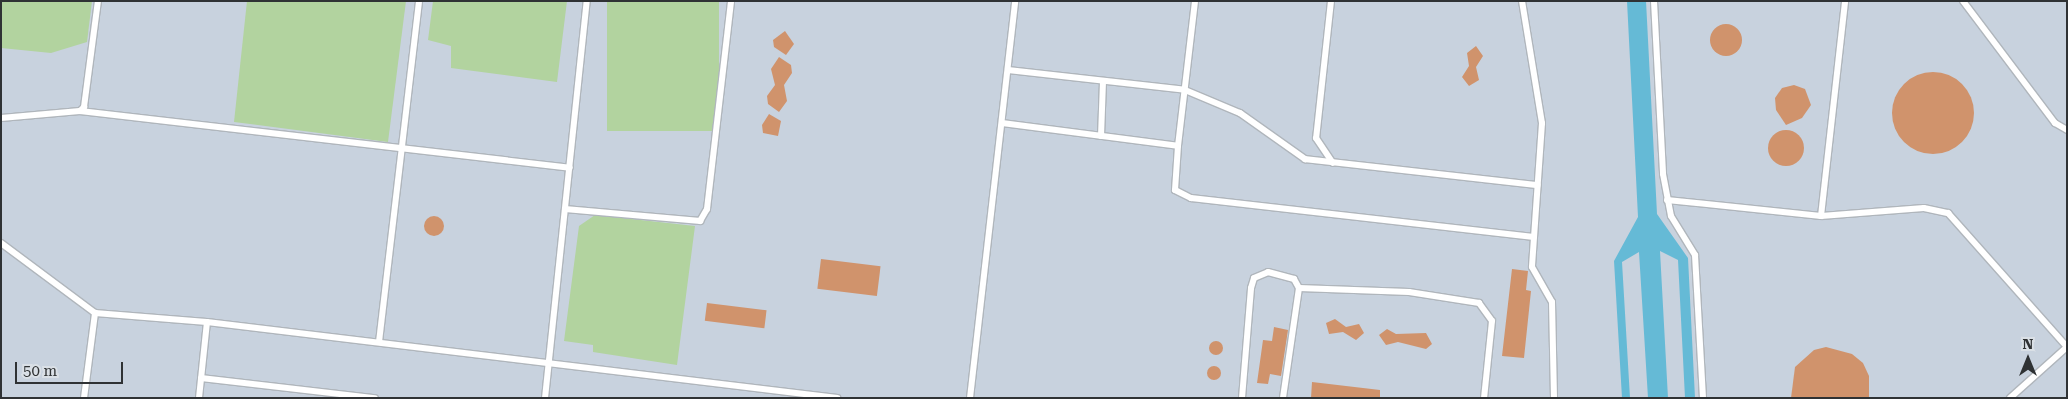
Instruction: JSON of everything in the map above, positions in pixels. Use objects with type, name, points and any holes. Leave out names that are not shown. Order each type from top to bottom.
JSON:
[{"type":"lane","points":[[80,111],[84,106],[98,1]]},
{"type":"lane","points":[[378,342],[419,1]]},
{"type":"lane","points":[[545,398],[588,1]]},
{"type":"lane","points":[[565,209],[700,221],[707,209],[731,1]]},
{"type":"lane","points":[[970,398],[1015,1]]},
{"type":"lane","points":[[1196,1],[1178,146],[1175,190],[1191,198],[1534,237]]},
{"type":"lane","points":[[1331,1],[1316,138],[1333,163]]},
{"type":"lane","points":[[1522,1],[1542,123],[1532,267],[1552,302],[1554,398]]},
{"type":"lane","points":[[1654,1],[1667,200],[1695,255],[1703,398]]},
{"type":"lane","points":[[1821,216],[1845,1]]},
{"type":"lane","points":[[1963,1],[2055,123],[2067,130]]},
{"type":"lane","points":[[1008,70],[1185,90],[1240,113],[1290,152],[1333,163],[1538,186]]},
{"type":"lane","points":[[1101,136],[1103,81]]},
{"type":"lane","points":[[1,118],[80,111],[570,168]]},
{"type":"lane","points":[[1002,123],[1178,146]]},
{"type":"lane","points":[[1667,200],[1821,216],[1924,208],[1948,213],[1959,219],[2067,347],[2010,398]]},
{"type":"lane","points":[[1,243],[95,313],[207,322],[837,398]]},
{"type":"lane","points":[[1242,398],[1254,278],[1268,272],[1283,274],[1298,288],[1409,292],[1478,303],[1492,321],[1484,398]]},
{"type":"lane","points":[[1283,398],[1298,288]]},
{"type":"lane","points":[[84,398],[95,313]]},
{"type":"lane","points":[[199,398],[207,322]]},
{"type":"lane","points":[[201,378],[375,398]]},
{"type":"shaded area","points":[[1,1],[2067,1],[2067,398],[1,398]]},
{"type":"green space","points":[[1,1],[92,1],[87,42],[51,53],[1,48]]},
{"type":"green space","points":[[247,1],[406,1],[388,142],[234,122]]},
{"type":"green space","points":[[433,1],[567,1],[557,82],[451,68],[451,46],[428,40]]},
{"type":"green space","points":[[607,1],[719,1],[719,131],[607,131]]},
{"type":"green space","points":[[595,215],[695,226],[677,365],[593,352],[593,345],[564,341],[579,226]]},
{"type":"water","points":[[1627,1],[1646,1],[1657,214],[1688,258],[1695,398],[1685,398],[1678,260],[1660,251],[1668,398],[1648,398],[1639,252],[1622,262],[1630,398],[1622,398],[1614,261],[1638,217]]},
{"type":"building","points":[[1726,24],[1737,29],[1742,40],[1737,51],[1726,56],[1715,51],[1710,40],[1715,29]]},
{"type":"building","points":[[785,31],[794,44],[786,55],[774,47],[773,40]]},
{"type":"building","points":[[1476,46],[1483,56],[1476,67],[1479,80],[1469,86],[1462,77],[1469,66],[1467,53]]},
{"type":"building","points":[[779,57],[791,65],[792,73],[784,85],[787,101],[779,112],[768,104],[767,96],[775,85],[771,69]]},
{"type":"building","points":[[1933,72],[1949,76],[1962,84],[1970,97],[1974,113],[1970,129],[1962,142],[1949,150],[1933,154],[1917,150],[1904,142],[1896,129],[1892,113],[1896,97],[1904,84],[1917,76]]},
{"type":"building","points":[[1794,85],[1805,89],[1811,105],[1802,118],[1786,125],[1776,110],[1775,98],[1782,88]]},
{"type":"building","points":[[769,114],[781,121],[778,136],[763,133],[762,125]]},
{"type":"building","points":[[1786,130],[1793,131],[1799,135],[1803,141],[1803,155],[1799,161],[1793,165],[1786,166],[1779,165],[1773,161],[1769,155],[1768,148],[1769,141],[1773,135],[1779,131]]},
{"type":"building","points":[[434,216],[441,219],[444,226],[441,233],[434,236],[427,233],[424,226],[427,219]]},
{"type":"building","points":[[821,259],[881,266],[877,296],[817,289]]},
{"type":"building","points":[[1512,269],[1528,271],[1526,290],[1531,291],[1524,358],[1502,356]]},
{"type":"building","points":[[707,303],[767,310],[764,328],[705,321]]},
{"type":"building","points":[[1335,319],[1346,327],[1359,324],[1364,333],[1356,340],[1343,332],[1329,334],[1326,323]]},
{"type":"building","points":[[1274,327],[1288,330],[1281,376],[1270,374],[1268,384],[1257,383],[1263,340],[1272,341]]},
{"type":"building","points":[[1387,329],[1396,334],[1426,333],[1432,344],[1426,349],[1398,342],[1386,345],[1379,335]]},
{"type":"building","points":[[1213,341],[1219,341],[1223,348],[1219,355],[1213,355],[1209,351],[1209,345]]},
{"type":"building","points":[[1826,347],[1852,354],[1863,363],[1869,376],[1869,398],[1791,398],[1795,367],[1814,350]]},
{"type":"building","points":[[1211,366],[1217,366],[1221,373],[1217,380],[1211,380],[1207,376],[1207,370]]},
{"type":"building","points":[[1312,382],[1380,390],[1380,398],[1311,398]]}]
